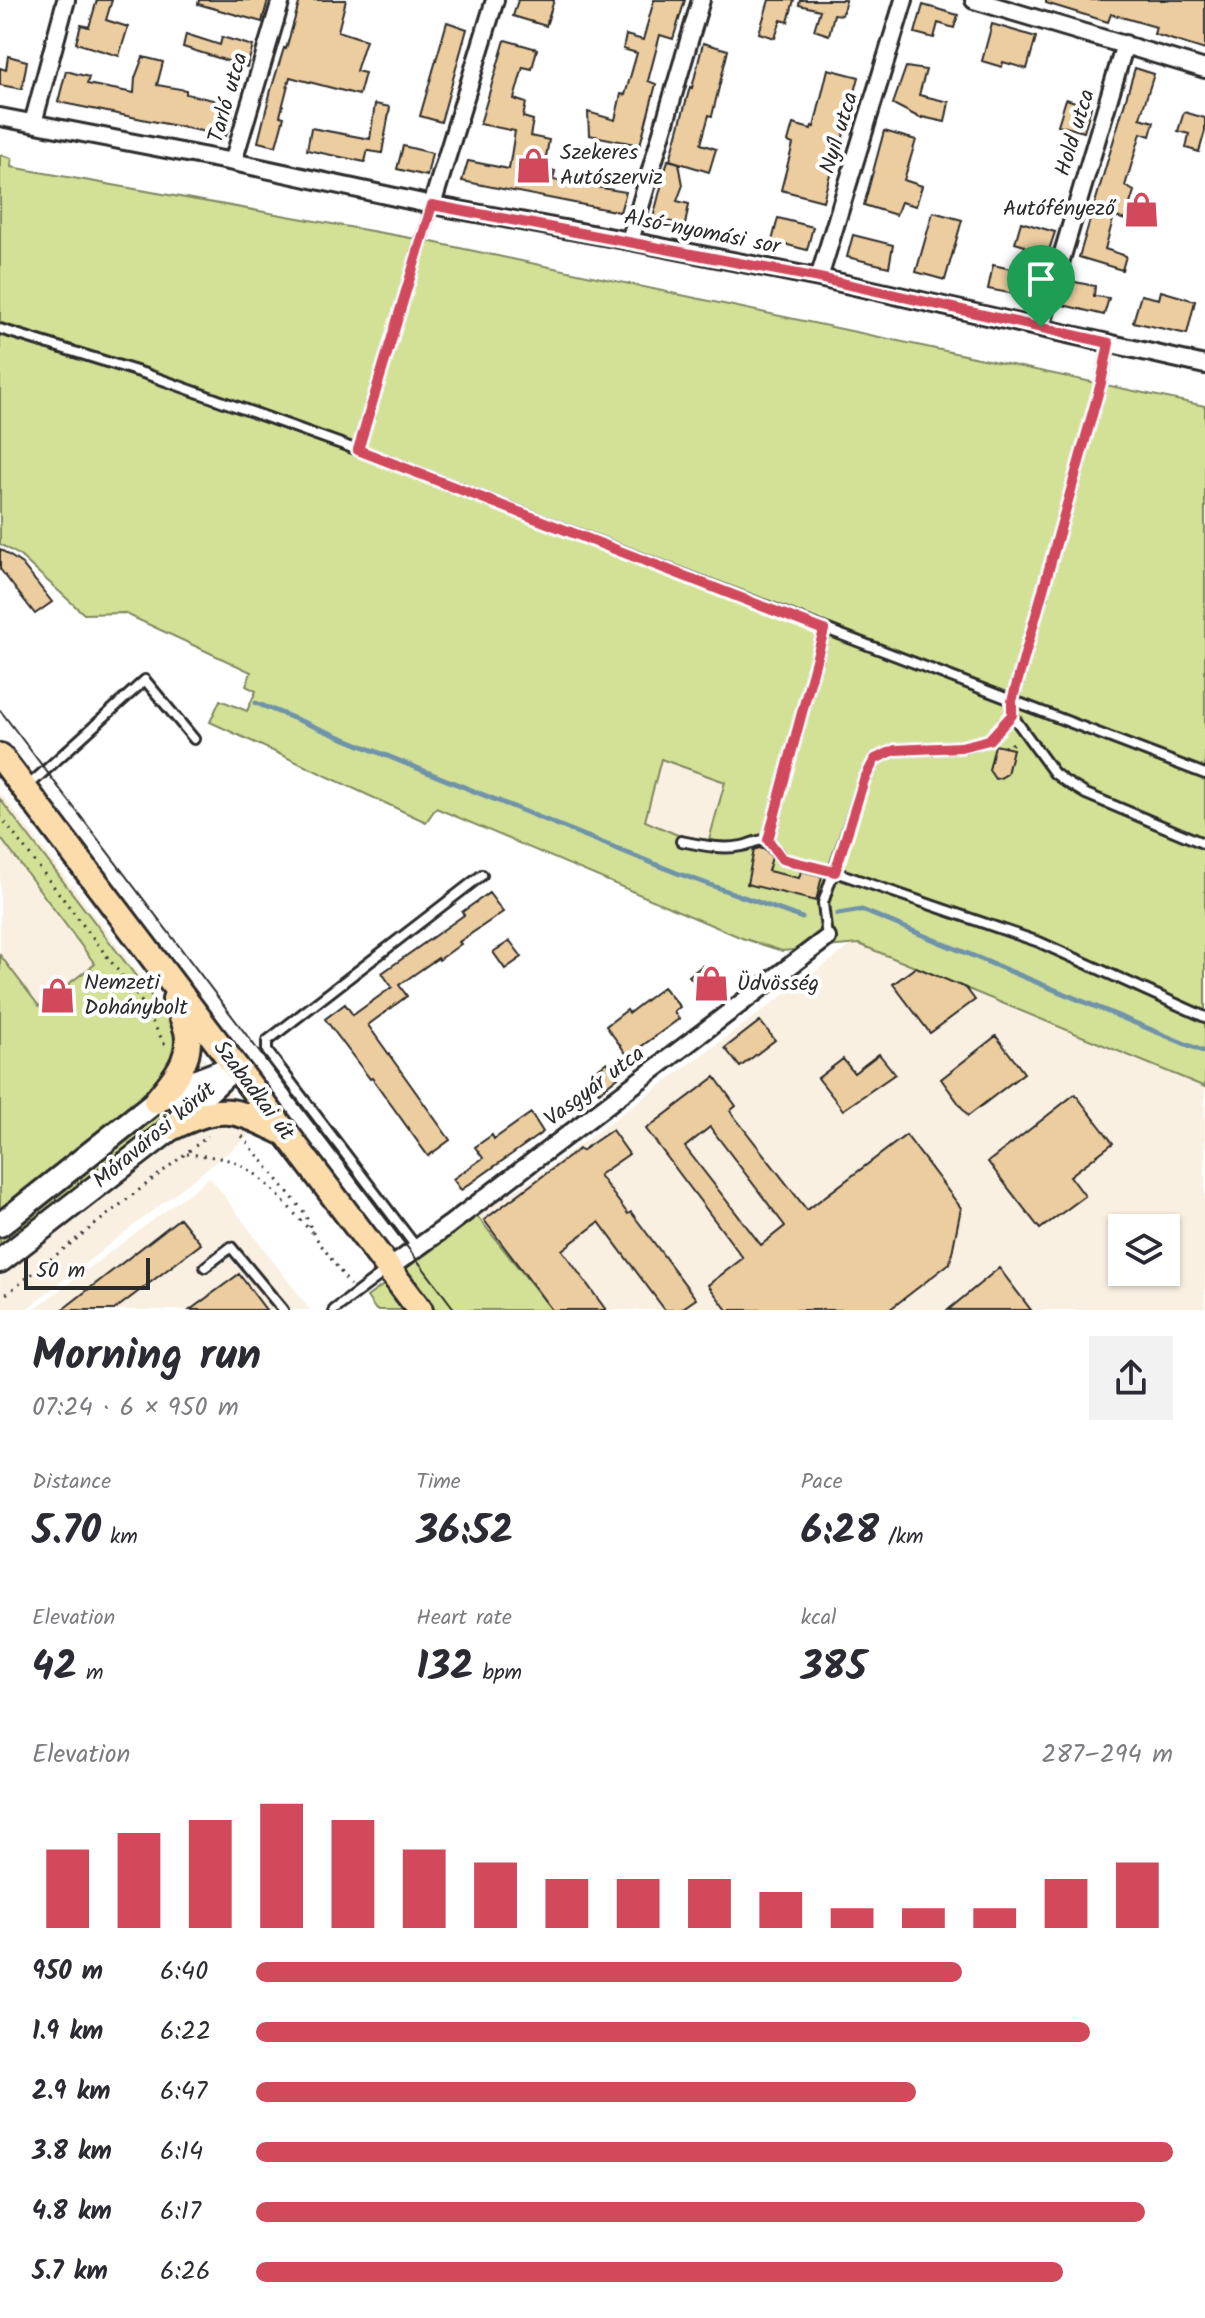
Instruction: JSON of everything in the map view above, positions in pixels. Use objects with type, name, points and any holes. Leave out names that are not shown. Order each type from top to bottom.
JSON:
[{"type":"main road","name":"Szabadkai út","points":[[0,756],[420,1310]]},
{"type":"main road","points":[[156,1101],[177,1074],[185,1057],[187,1032],[167,974]]},
{"type":"main road","name":"Móravárosi körút","points":[[0,1225],[156,1101],[186,1085],[235,1066]]},
{"type":"main road","name":"Móravárosi körút","points":[[0,1261],[173,1127],[192,1104],[235,1066]]},
{"type":"main road","points":[[173,1127],[197,1115],[248,1116],[286,1133]]},
{"type":"street","points":[[33,123],[66,0]]},
{"type":"street","name":"Tarló utca","points":[[233,162],[281,0]]},
{"type":"street","points":[[432,205],[495,0]]},
{"type":"street","points":[[630,241],[701,0]]},
{"type":"street","name":"Nyíl utca","points":[[819,278],[904,0]]},
{"type":"street","points":[[974,0],[1205,69]]},
{"type":"street","name":"Hold utca","points":[[1041,327],[1125,44]]},
{"type":"street","name":"Alsó-nyomási sor","points":[[0,117],[233,162],[432,205],[819,278],[1205,365]]},
{"type":"street","name":"Vasgyár utca","points":[[388,1269],[802,963],[827,938]]},
{"type":"lane","points":[[358,450],[432,205]]},
{"type":"lane","points":[[0,329],[146,374],[358,450],[1205,774]]},
{"type":"lane","points":[[1109,343],[1101,383],[1012,701],[1012,715],[1054,773],[1066,782],[1086,794],[1205,844]]},
{"type":"lane","points":[[768,840],[824,630]]},
{"type":"lane","points":[[24,789],[145,680],[194,739]]},
{"type":"lane","points":[[827,938],[823,903],[864,780],[875,759],[895,750],[961,747],[989,740],[1012,715]]},
{"type":"lane","points":[[681,841],[714,847],[742,846],[768,840]]},
{"type":"lane","points":[[768,840],[782,859],[835,872],[1039,942],[1205,1017]]},
{"type":"lane","points":[[417,1248],[267,1051],[266,1045],[267,1041],[482,875]]},
{"type":"lane","points":[[205,1267],[231,1247],[283,1310]]},
{"type":"lane","points":[[334,1310],[388,1269]]},
{"type":"path","points":[[1004,747],[1012,743],[1003,735],[1011,736],[1016,742],[1029,738]]},
{"type":"path","points":[[0,816],[141,1001],[164,1043],[185,1057]]},
{"type":"path","points":[[0,1299],[185,1154],[227,1116],[304,1212],[314,1235]]},
{"type":"path","points":[[185,1154],[229,1160],[243,1166],[265,1184],[314,1235],[356,1292]]},
{"type":"shaded area","points":[[660,759],[726,782],[708,840],[680,836],[645,821]]},
{"type":"shaded area","points":[[0,792],[258,1129],[25,1310],[0,1310]]},
{"type":"shaded area","points":[[859,944],[1205,1087],[1205,1310],[552,1310],[477,1216],[530,1181],[852,945]]},
{"type":"shaded area","points":[[210,1177],[310,1310],[33,1310]]},
{"type":"green space","points":[[0,155],[12,158],[11,167],[422,240],[1205,406],[1205,1087],[859,944],[782,951],[742,938],[436,808],[426,822],[210,722],[220,700],[247,711],[256,691],[246,686],[251,672],[124,613],[84,614],[19,555],[0,544]],"holes":[[[661,759],[725,782],[709,840],[680,836],[645,821]]]},
{"type":"green space","points":[[0,799],[178,1031],[173,1059],[161,1081],[0,1215],[0,955],[39,1006],[95,964],[0,837]]},
{"type":"green space","points":[[209,1085],[0,1250],[0,1238],[183,1094]]},
{"type":"green space","points":[[477,1216],[552,1310],[376,1310],[367,1297]]},
{"type":"building","points":[[97,0],[112,0],[106,20],[128,27],[119,56],[76,43],[81,25],[89,27]]},
{"type":"building","points":[[199,0],[268,0],[262,22],[198,4]]},
{"type":"building","points":[[300,0],[346,0],[338,31],[366,40],[356,71],[365,73],[359,95],[290,77],[276,146],[258,142],[271,90]]},
{"type":"building","points":[[518,0],[554,0],[546,26],[513,16]]},
{"type":"building","points":[[654,0],[685,0],[673,39],[660,35],[648,81],[656,84],[640,145],[589,135],[588,112],[615,120],[621,94],[625,95],[637,53],[623,49],[626,35],[643,40]]},
{"type":"building","points":[[769,0],[794,0],[788,22],[781,20],[775,38],[759,33]]},
{"type":"building","points":[[800,0],[846,0],[842,15],[834,14],[829,35],[814,30],[820,10],[799,5]]},
{"type":"building","points":[[1046,0],[1205,0],[1205,50],[1154,34],[1156,27],[1111,14],[1108,22],[1046,3]]},
{"type":"building","points":[[923,5],[958,15],[954,28],[938,23],[934,38],[915,33]]},
{"type":"building","points":[[447,22],[467,29],[441,122],[420,116]]},
{"type":"building","points":[[992,24],[1036,37],[1027,69],[1003,62],[1002,67],[982,61]]},
{"type":"building","points":[[186,34],[220,45],[222,37],[253,46],[247,67],[183,47]]},
{"type":"building","points":[[505,40],[537,49],[532,69],[523,67],[514,99],[526,103],[523,117],[533,120],[530,136],[549,140],[544,168],[555,171],[553,180],[626,192],[620,212],[462,181],[468,161],[509,169],[515,131],[480,124]]},
{"type":"building","points":[[703,43],[728,50],[712,116],[709,115],[701,144],[716,149],[709,172],[670,160]]},
{"type":"building","points":[[8,56],[27,61],[22,89],[0,85],[0,68],[6,70]]},
{"type":"building","points":[[143,57],[163,62],[157,85],[235,105],[226,136],[58,102],[66,71],[89,77],[87,84],[134,93],[135,78]]},
{"type":"building","points":[[906,67],[926,70],[919,95],[949,102],[945,122],[922,119],[893,104]]},
{"type":"building","points":[[1135,68],[1154,74],[1140,118],[1154,122],[1150,136],[1141,133],[1125,186],[1134,191],[1125,220],[1114,216],[1105,249],[1126,256],[1122,270],[1079,257]]},
{"type":"building","points":[[828,69],[859,77],[823,201],[781,190],[793,144],[788,142],[793,124],[811,129],[814,127]]},
{"type":"building","points":[[1066,99],[1091,107],[1084,132],[1058,125]]},
{"type":"building","points":[[375,104],[390,107],[382,153],[368,149],[365,162],[307,150],[311,128],[370,139]]},
{"type":"building","points":[[1184,112],[1205,118],[1199,152],[1186,148],[1189,134],[1178,131]]},
{"type":"building","points":[[884,131],[916,140],[904,180],[922,186],[916,206],[901,202],[896,215],[864,205]]},
{"type":"building","points":[[403,146],[432,153],[427,176],[397,169]]},
{"type":"building","points":[[668,160],[679,163],[683,185],[677,201],[689,204],[685,225],[653,218]]},
{"type":"building","points":[[933,212],[962,220],[945,280],[916,272]]},
{"type":"building","points":[[778,218],[813,227],[807,250],[772,241]]},
{"type":"building","points":[[1021,222],[1055,232],[1048,253],[1044,251],[1035,298],[988,289],[993,265],[1020,271],[1025,246],[1015,243]]},
{"type":"building","points":[[853,235],[893,245],[889,267],[847,257]]},
{"type":"building","points":[[1070,281],[1095,286],[1094,296],[1109,298],[1104,315],[1063,305]]},
{"type":"building","points":[[1161,291],[1195,301],[1187,334],[1133,322],[1141,295],[1159,299]]},
{"type":"building","points":[[0,549],[22,564],[52,602],[35,614],[0,569]]},
{"type":"building","points":[[995,745],[1013,749],[1007,774],[995,779],[989,770]]},
{"type":"building","points":[[759,848],[772,857],[768,871],[799,878],[801,871],[822,876],[816,901],[747,884],[754,850]]},
{"type":"building","points":[[489,893],[503,912],[439,960],[399,985],[407,996],[368,1025],[450,1140],[428,1156],[325,1019],[345,1004],[353,1015],[392,987],[382,973],[464,915],[462,912]]},
{"type":"building","points":[[510,941],[522,957],[505,969],[493,952]]},
{"type":"building","points":[[702,966],[718,986],[705,996],[689,976]]},
{"type":"building","points":[[916,967],[966,988],[975,1000],[930,1033],[893,984]]},
{"type":"building","points":[[663,987],[680,1007],[674,1012],[679,1019],[628,1056],[606,1026]]},
{"type":"building","points":[[760,1021],[775,1040],[740,1067],[725,1048]]},
{"type":"building","points":[[996,1036],[1024,1073],[968,1116],[941,1079]]},
{"type":"building","points":[[879,1054],[895,1074],[843,1110],[818,1078],[843,1059],[854,1073]]},
{"type":"building","points":[[607,1062],[618,1077],[599,1092],[587,1077]]},
{"type":"building","points":[[715,1077],[736,1106],[730,1111],[807,1210],[906,1135],[961,1208],[950,1263],[889,1310],[727,1310],[708,1285],[743,1258],[646,1129]],"holes":[[[710,1127],[785,1226],[761,1245],[685,1147]]]},
{"type":"building","points":[[1075,1094],[1113,1143],[1070,1176],[1085,1196],[1040,1229],[988,1162]]},
{"type":"building","points":[[531,1113],[543,1132],[461,1190],[453,1179],[483,1158],[475,1147],[492,1135],[494,1139]]},
{"type":"building","points":[[612,1130],[629,1154],[599,1175],[628,1214],[631,1212],[696,1299],[680,1310],[665,1310],[599,1222],[562,1250],[606,1310],[552,1310],[484,1220],[579,1149],[581,1151]]},
{"type":"building","points":[[180,1218],[201,1244],[114,1310],[62,1310]]},
{"type":"building","points":[[999,1268],[1031,1310],[948,1310]]},
{"type":"building","points":[[239,1274],[266,1310],[190,1310]]},
{"type":"waterway","points":[[256,703],[677,873],[802,918]]},
{"type":"waterway","points":[[838,914],[862,910],[1205,1052]]},
{"type":"tram line","points":[[0,710],[455,1310]]},
{"type":"place","name":"Szekeres Autószerviz","points":[[534,166]]},
{"type":"place","name":"Autófényező","points":[[1141,209]]},
{"type":"place","name":"Üdvösség","points":[[711,984]]},
{"type":"place","name":"Nemzeti Dohánybolt","points":[[58,996]]},
{"type":"route","points":[[432,205],[819,278],[1041,327],[1109,343],[1101,383],[1012,701],[1012,715],[989,740],[961,747],[895,750],[875,759],[864,780],[835,872],[782,859],[768,840],[824,630],[358,450],[432,205]]}]
